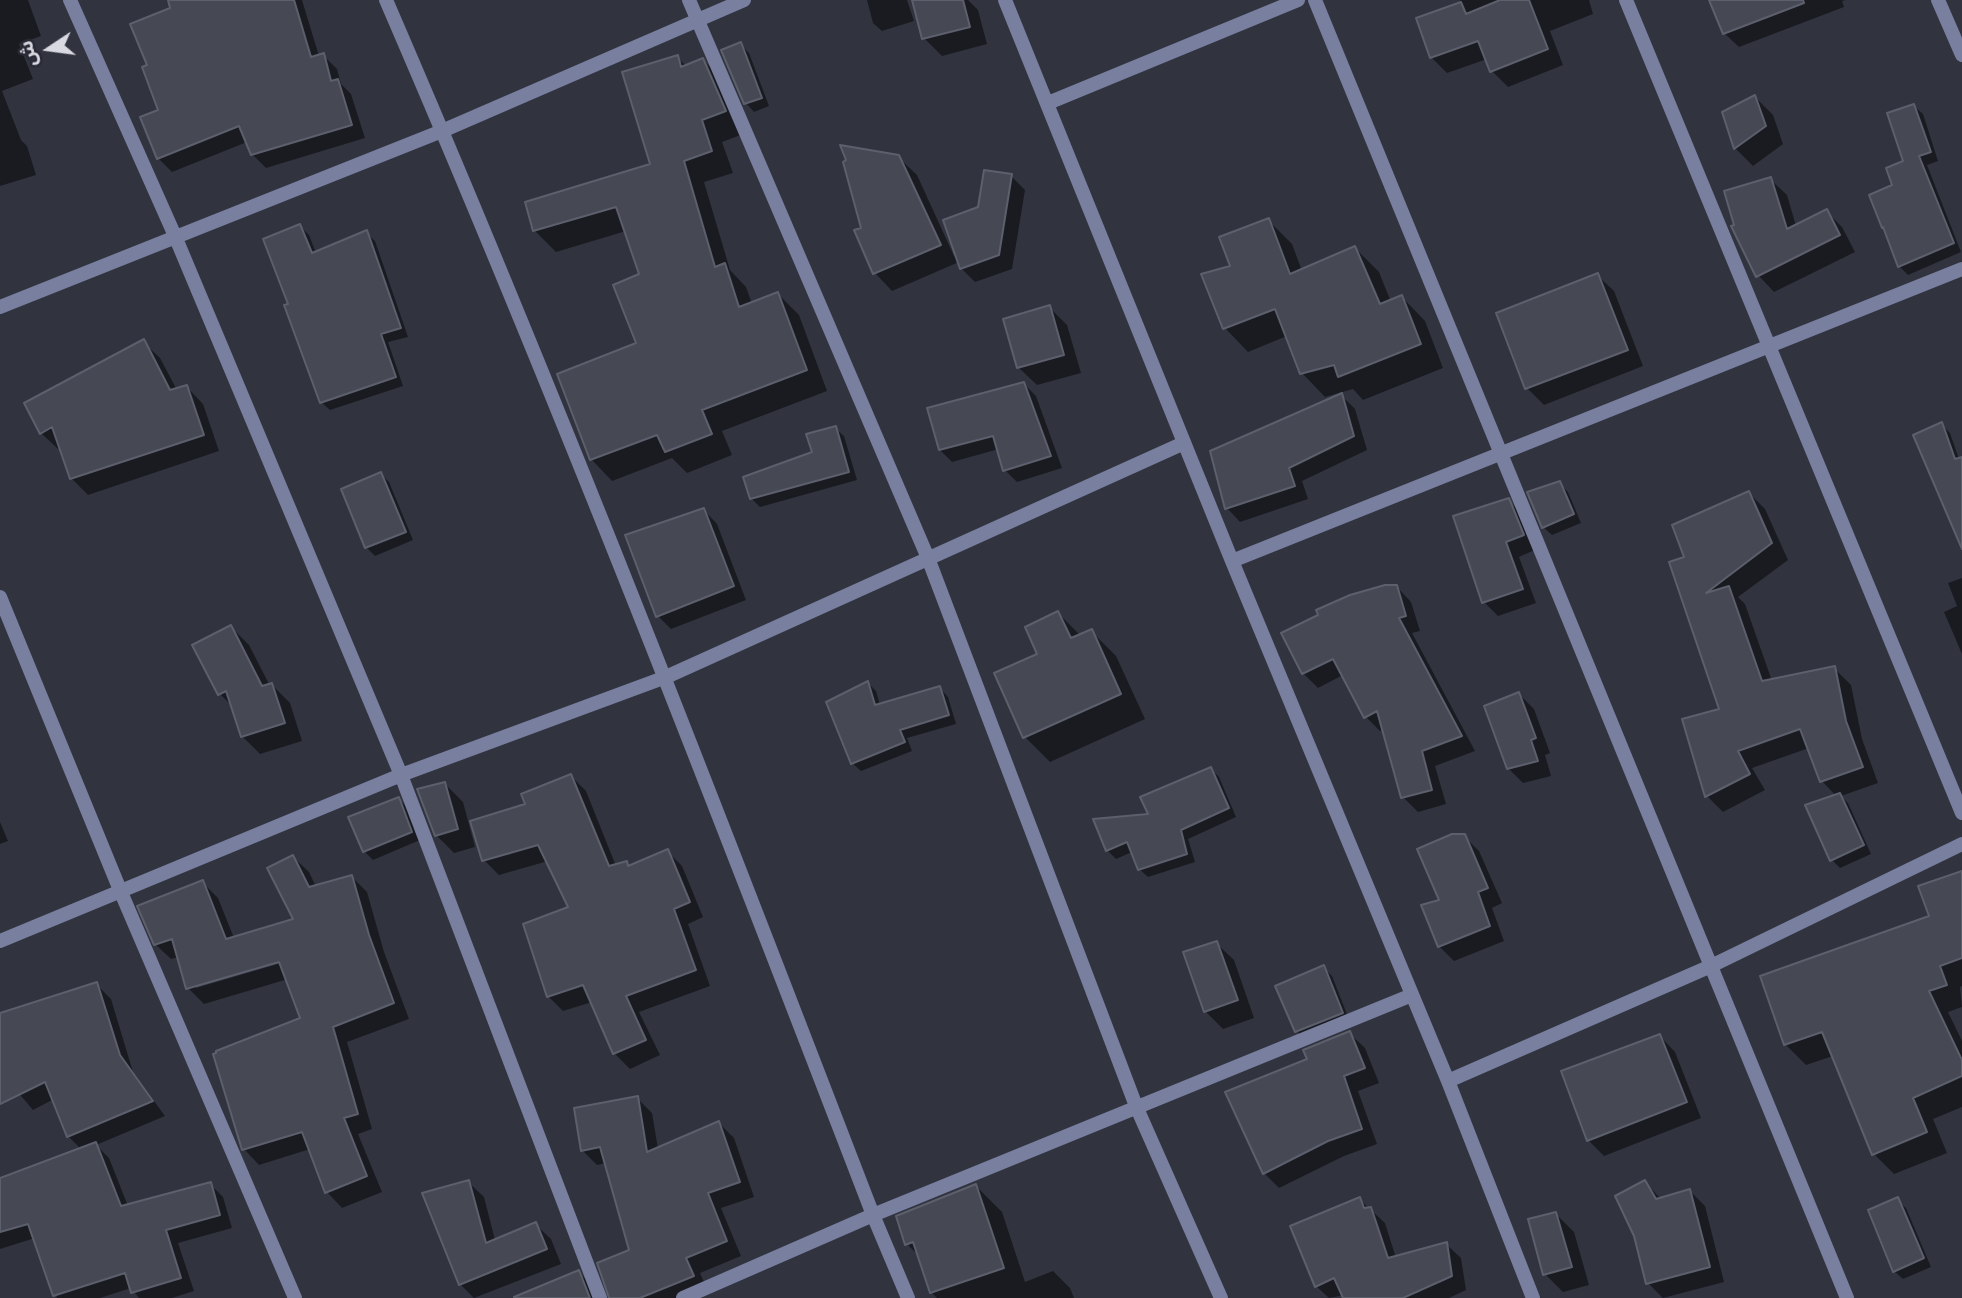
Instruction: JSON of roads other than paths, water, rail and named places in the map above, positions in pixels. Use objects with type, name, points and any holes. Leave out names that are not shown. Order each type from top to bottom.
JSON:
[{"type":"street","points":[[71,0],[175,236],[401,775],[600,1298]]},
{"type":"street","points":[[386,0],[666,677],[873,1214],[908,1298]]},
{"type":"street","points":[[689,0],[928,558],[1136,1106],[1221,1298]]},
{"type":"street","points":[[0,307],[442,131],[744,0]]},
{"type":"street","points":[[1005,0],[1232,561],[1448,1080],[1534,1298]]},
{"type":"street","points":[[1048,103],[1298,0]]},
{"type":"street","points":[[1315,0],[1847,1298]]},
{"type":"street","points":[[1626,0],[1962,813]]},
{"type":"street","points":[[1938,0],[1962,55]]},
{"type":"street","points":[[1232,561],[1962,269]]},
{"type":"street","points":[[0,941],[401,775],[666,677],[1185,443]]},
{"type":"street","points":[[0,597],[120,890],[296,1298]]},
{"type":"street","points":[[1448,1080],[1711,966],[1962,844]]},
{"type":"street","points":[[682,1298],[873,1214],[1412,995]]}]
